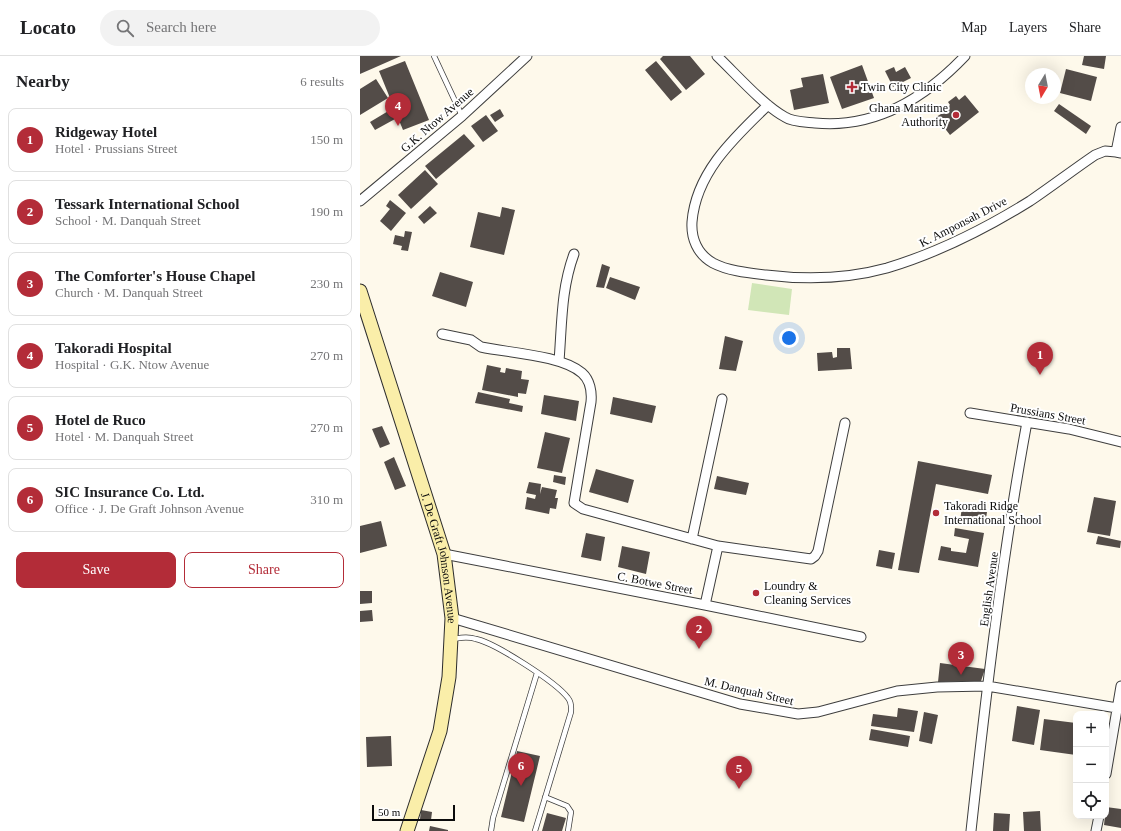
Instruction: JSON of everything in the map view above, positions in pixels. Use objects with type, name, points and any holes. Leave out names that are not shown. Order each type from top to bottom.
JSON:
[{"type":"street","name":"G.K. Ntow Avenue","points":[[360,200],[462,116],[527,56]]},
{"type":"street","points":[[717,56],[768,105],[786,118],[834,125],[862,120],[890,111],[923,94],[965,56]]},
{"type":"street","name":"K. Amponsah Drive","points":[[768,105],[732,139],[711,168],[698,192],[693,213],[691,233],[697,248],[713,263],[741,272],[808,279],[842,277],[900,264],[928,255],[975,232],[1030,200],[1095,155],[1105,151],[1119,152]]},
{"type":"street","points":[[1119,152],[1121,127]]},
{"type":"street","points":[[559,360],[563,295],[567,272],[574,254]]},
{"type":"street","name":"J. De Graft Johnson Avenue","points":[[360,290],[444,554],[452,618],[448,677],[440,731],[407,831]]},
{"type":"street","points":[[442,334],[471,340],[481,347],[559,360],[583,374],[592,392],[574,503],[583,509],[718,546],[810,559],[816,556],[844,423]]},
{"type":"street","points":[[692,539],[722,399]]},
{"type":"street","name":"Prussians Street","points":[[970,413],[1069,429],[1121,442]]},
{"type":"street","name":"English Avenue","points":[[971,831],[987,686],[1016,478],[1027,422]]},
{"type":"street","points":[[706,605],[718,546]]},
{"type":"street","name":"C. Botwe Street","points":[[444,554],[706,605],[861,638]]},
{"type":"street","name":"M. Danquah Street","points":[[452,618],[740,704],[798,714],[818,712],[897,691],[937,687],[987,686],[1117,708]]},
{"type":"street","points":[[1109,756],[1121,686]]},
{"type":"street","points":[[1096,831],[1098,819]]},
{"type":"lane","points":[[434,56],[462,116]]},
{"type":"lane","points":[[451,639],[464,637],[477,639],[504,651],[537,673],[568,697],[571,704],[567,723],[535,831]]},
{"type":"lane","points":[[491,831],[493,818],[537,673]]},
{"type":"lane","points":[[545,797],[567,806],[571,812],[568,831]]},
{"type":"green space","points":[[752,283],[792,289],[789,315],[748,310]]},
{"type":"building","points":[[360,56],[401,56],[360,74]]},
{"type":"building","points":[[663,56],[690,56],[705,74],[686,90],[660,59]]},
{"type":"building","points":[[1084,56],[1106,56],[1104,69],[1082,65]]},
{"type":"building","points":[[405,61],[429,120],[403,130],[379,71]]},
{"type":"building","points":[[656,61],[682,92],[671,101],[645,70]]},
{"type":"building","name":"Twin City Clinic","points":[[862,65],[874,98],[842,109],[830,77]]},
{"type":"building","points":[[894,67],[896,72],[905,67],[911,78],[893,87],[885,71]]},
{"type":"building","points":[[1066,69],[1097,77],[1091,101],[1061,93]]},
{"type":"building","points":[[823,74],[829,103],[794,110],[790,90],[803,87],[801,78]]},
{"type":"building","points":[[376,79],[388,98],[360,115],[360,89]]},
{"type":"building","name":"Ghana Maritime Authority","points":[[965,95],[979,112],[950,135],[936,117],[941,114],[938,110],[944,105],[947,108],[950,105],[948,102],[956,96],[959,100]]},
{"type":"building","points":[[1059,104],[1091,126],[1086,134],[1054,111]]},
{"type":"building","points":[[500,109],[504,116],[495,122],[490,115]]},
{"type":"building","points":[[390,110],[395,119],[375,130],[370,122]]},
{"type":"building","points":[[486,115],[498,131],[483,142],[471,126]]},
{"type":"building","points":[[464,134],[475,146],[436,179],[425,166]]},
{"type":"building","points":[[425,170],[438,184],[411,209],[398,195]]},
{"type":"building","points":[[390,200],[406,213],[391,231],[380,221],[390,209],[386,206]]},
{"type":"building","points":[[430,206],[437,213],[424,224],[418,217]]},
{"type":"building","points":[[502,207],[515,210],[504,255],[470,247],[478,212],[500,217]]},
{"type":"building","points":[[405,231],[412,232],[408,251],[401,250],[402,246],[393,244],[395,235],[404,237]]},
{"type":"building","points":[[602,264],[610,267],[604,288],[596,287]]},
{"type":"building","points":[[440,272],[473,282],[466,307],[432,296]]},
{"type":"building","points":[[610,277],[640,287],[635,300],[606,288]]},
{"type":"building","points":[[725,336],[743,341],[736,371],[719,369]]},
{"type":"building","points":[[837,348],[850,348],[852,369],[818,371],[817,353],[832,352],[833,358],[837,357]]},
{"type":"building","points":[[487,365],[501,368],[500,372],[505,373],[506,368],[522,371],[521,379],[529,380],[526,394],[518,393],[518,397],[482,390]]},
{"type":"building","points":[[478,392],[510,399],[509,403],[523,406],[522,412],[475,403]]},
{"type":"building","points":[[544,395],[579,401],[576,421],[541,414]]},
{"type":"building","points":[[613,397],[656,406],[652,423],[610,414]]},
{"type":"building","points":[[382,426],[390,444],[380,448],[372,429]]},
{"type":"building","points":[[545,432],[570,438],[562,473],[537,468]]},
{"type":"building","points":[[394,457],[406,486],[395,490],[384,462]]},
{"type":"building","points":[[918,461],[992,475],[988,494],[936,484],[919,573],[898,570]]},
{"type":"building","points":[[596,469],[634,480],[628,503],[589,492]]},
{"type":"building","points":[[554,475],[566,477],[565,485],[553,482]]},
{"type":"building","points":[[717,476],[749,483],[746,495],[714,489]]},
{"type":"building","points":[[529,482],[541,484],[540,494],[542,487],[557,490],[555,498],[558,498],[556,509],[550,508],[549,514],[525,509],[527,497],[535,499],[536,495],[526,493]]},
{"type":"building","points":[[1094,497],[1116,501],[1110,536],[1087,532]]},
{"type":"building","points":[[962,507],[987,512],[985,525],[960,521]]},
{"type":"building","points":[[381,521],[387,546],[360,553],[360,526]]},
{"type":"building","points":[[955,528],[984,533],[978,567],[938,560],[941,546],[951,548],[951,551],[966,553],[969,539],[954,536]]},
{"type":"building","points":[[586,533],[605,537],[601,561],[581,557]]},
{"type":"building","points":[[1098,536],[1121,541],[1120,548],[1096,544]]},
{"type":"building","points":[[622,546],[650,552],[646,574],[618,567]]},
{"type":"building","points":[[879,550],[895,553],[892,569],[876,566]]},
{"type":"building","points":[[360,591],[372,591],[372,603],[360,604]]},
{"type":"building","points":[[372,610],[373,621],[360,622],[360,611]]},
{"type":"building","points":[[940,663],[985,669],[981,681],[938,682]]},
{"type":"building","points":[[1017,706],[1040,710],[1034,745],[1012,741]]},
{"type":"building","points":[[898,708],[918,711],[914,732],[871,726],[873,714],[897,717]]},
{"type":"building","points":[[924,712],[938,715],[932,744],[919,741]]},
{"type":"building","points":[[1044,719],[1073,723],[1073,755],[1040,750]]},
{"type":"building","points":[[871,729],[910,736],[908,747],[869,740]]},
{"type":"building","points":[[391,736],[392,766],[367,767],[366,737]]},
{"type":"building","points":[[517,751],[540,756],[524,822],[501,817]]},
{"type":"building","points":[[1109,807],[1121,809],[1121,828],[1104,825],[1105,819],[1109,819]]},
{"type":"building","points":[[421,810],[432,812],[431,820],[420,819]]},
{"type":"building","points":[[1040,811],[1041,831],[1024,831],[1023,812]]},
{"type":"building","points":[[547,813],[566,818],[562,831],[542,831]]},
{"type":"building","points":[[994,813],[1010,814],[1009,831],[993,831]]},
{"type":"building","points":[[430,826],[448,830],[448,831],[429,831]]},
{"type":"place","name":"Twin City Clinic","points":[[852,87]]},
{"type":"place","name":"Ghana Maritime Authority","points":[[956,115]]},
{"type":"place","name":"Takoradi Hospital","points":[[398,126]]},
{"type":"place","name":"Ridgeway Hotel","points":[[1040,375]]},
{"type":"place","name":"Takoradi Ridge International School","points":[[936,513]]},
{"type":"place","name":"Loundry & Cleaning Services","points":[[756,593]]},
{"type":"place","name":"Tessark International School","points":[[699,649]]},
{"type":"place","name":"The Comforter's House Chapel","points":[[961,675]]},
{"type":"place","name":"SIC Insurance Co. Ltd.","points":[[521,786]]},
{"type":"place","name":"Hotel de Ruco","points":[[739,789]]}]
